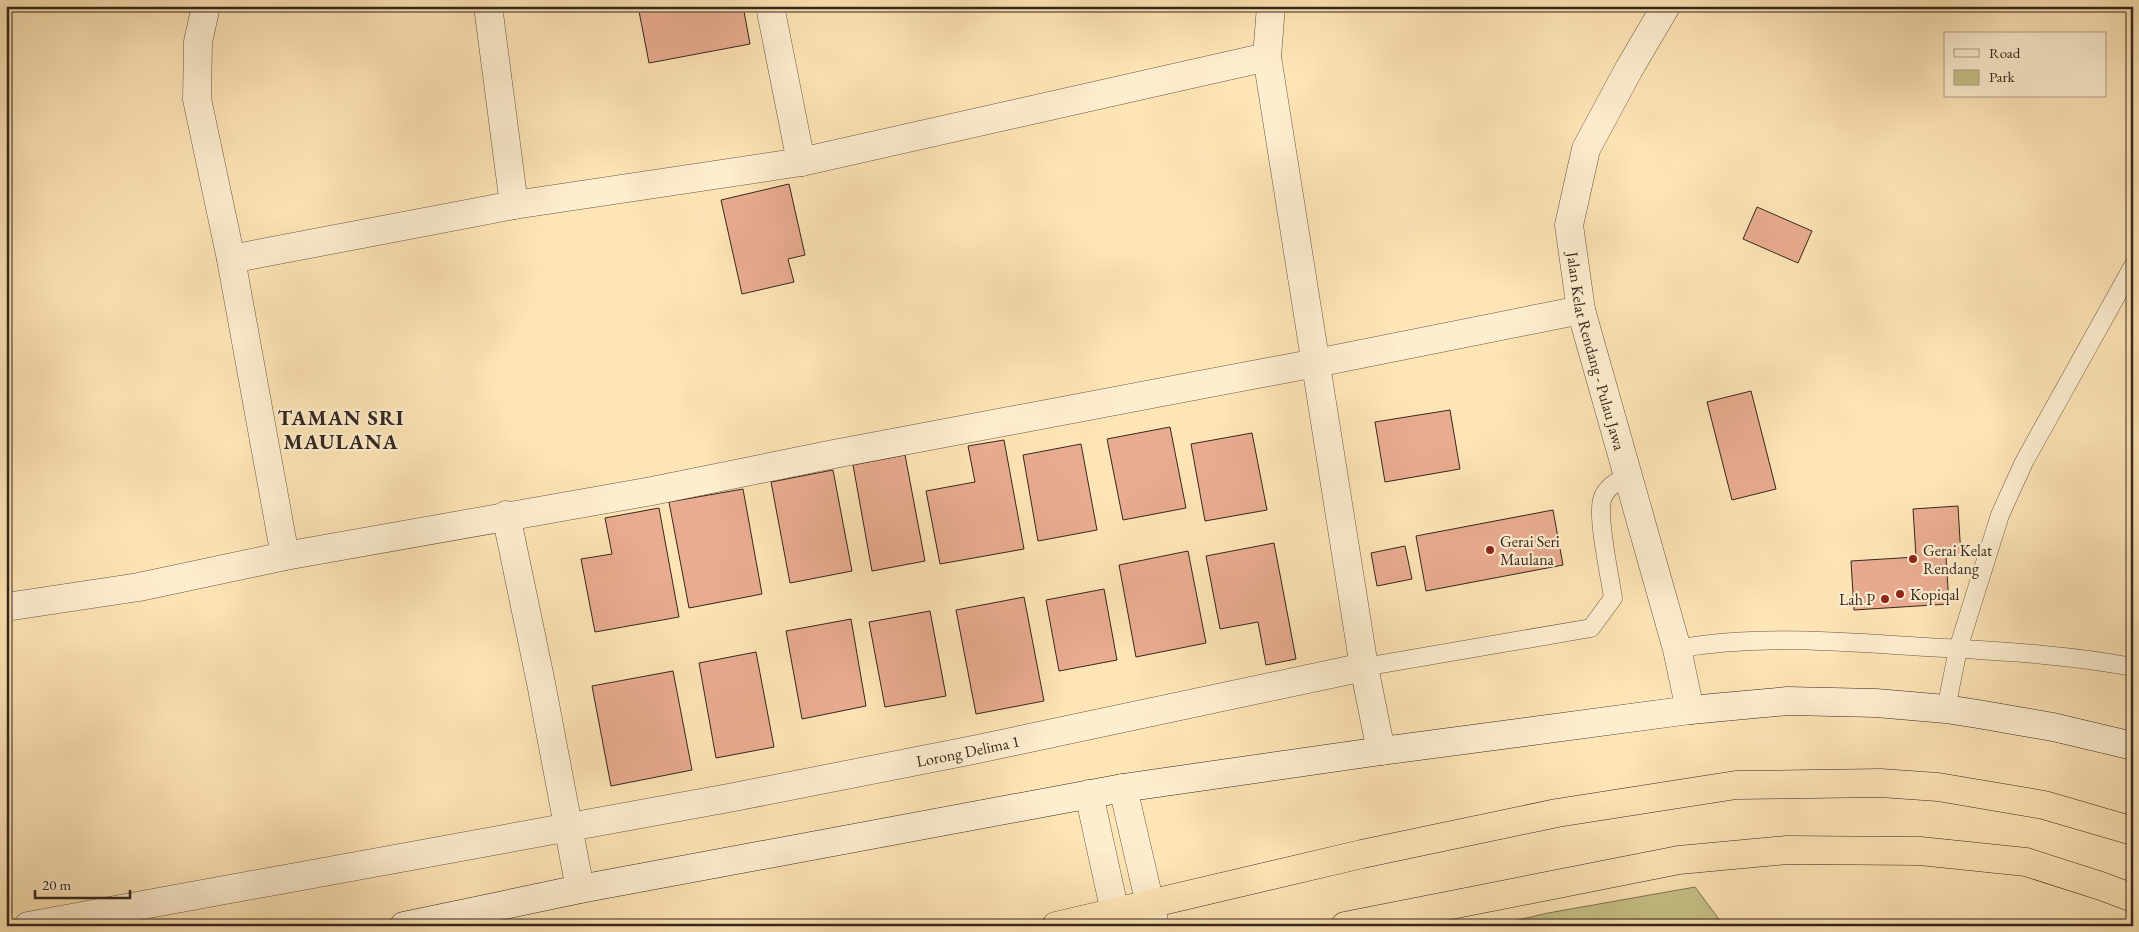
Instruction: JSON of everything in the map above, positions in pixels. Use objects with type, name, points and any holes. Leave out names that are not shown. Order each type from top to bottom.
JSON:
[{"type":"highway","points":[[1056,926],[1152,914],[1362,854],[1557,813],[1736,785],[1880,783],[1938,787],[2044,804],[2133,831]]},
{"type":"highway","points":[[1345,926],[1679,860],[1787,850],[1920,851],[2026,862],[2133,898]]},
{"type":"street","points":[[206,6],[198,42],[197,98],[231,259],[286,556]]},
{"type":"street","points":[[488,6],[514,205]]},
{"type":"street","points":[[770,6],[801,162]]},
{"type":"street","points":[[1271,6],[1267,57],[1364,667],[1381,751]]},
{"type":"street","name":"Jalan Kelat Rendang - Pulau Jawa","points":[[1666,6],[1629,68],[1586,149],[1568,225],[1581,310],[1677,649],[1690,710]]},
{"type":"street","points":[[231,259],[514,205],[801,162],[1267,57]]},
{"type":"street","points":[[6,607],[139,587],[286,556],[506,515],[652,491],[834,454],[1316,363],[1581,310]]},
{"type":"street","points":[[506,515],[580,889]]},
{"type":"street","name":"Lorong Delima 1","points":[[28,926],[569,828],[972,750],[1364,667]]},
{"type":"street","points":[[404,926],[580,889],[1123,788],[1690,710],[1788,701],[1876,703],[1946,709],[2053,727],[2133,746]]},
{"type":"street","points":[[1123,788],[1152,914]]},
{"type":"street","points":[[1089,794],[1117,918]]},
{"type":"lane","points":[[1946,709],[1958,649],[2000,515],[2024,462],[2133,266]]},
{"type":"lane","points":[[1364,667],[1591,628],[1613,598],[1601,516],[1602,499],[1611,485],[1627,476]]},
{"type":"lane","points":[[1677,649],[1713,642],[1778,640],[2079,657],[2133,667]]},
{"type":"green space","points":[[1695,887],[1724,926],[1492,926],[1548,913]]},
{"type":"building","points":[[638,6],[743,6],[750,44],[649,63]]},
{"type":"building","points":[[789,184],[805,255],[788,259],[794,282],[742,294],[721,200]]},
{"type":"building","points":[[1757,207],[1812,231],[1798,263],[1743,239]]},
{"type":"building","points":[[1751,391],[1776,489],[1732,500],[1707,402]]},
{"type":"building","points":[[1450,410],[1460,469],[1385,482],[1375,422]]},
{"type":"building","points":[[1170,427],[1186,508],[1123,520],[1107,439]]},
{"type":"building","points":[[1252,433],[1267,510],[1205,521],[1191,444]]},
{"type":"building","points":[[1004,440],[1024,549],[940,564],[926,491],[975,482],[968,446]]},
{"type":"building","points":[[1081,444],[1097,530],[1038,541],[1023,455]]},
{"type":"building","points":[[905,455],[925,561],[872,571],[853,465]]},
{"type":"building","points":[[833,470],[852,571],[790,583],[771,482]]},
{"type":"building","points":[[743,489],[762,594],[689,608],[669,502]]},
{"type":"building","name":"Gerai Kelat Rendang","points":[[1958,506],[1961,557],[1946,557],[1949,604],[1854,610],[1851,561],[1916,557],[1913,509]]},
{"type":"building","points":[[659,508],[679,617],[595,632],[581,559],[612,554],[605,518]]},
{"type":"building","name":"Gerai Seri Maulana","points":[[1553,510],[1563,565],[1426,591],[1416,536]]},
{"type":"building","points":[[1274,543],[1296,659],[1266,665],[1258,622],[1220,629],[1206,556]]},
{"type":"building","points":[[1405,546],[1412,579],[1377,586],[1371,553]]},
{"type":"building","points":[[1188,551],[1206,643],[1136,657],[1119,565]]},
{"type":"building","points":[[1104,589],[1117,660],[1059,671],[1046,600]]},
{"type":"building","points":[[1024,597],[1044,701],[976,714],[956,610]]},
{"type":"building","points":[[930,611],[946,696],[885,707],[869,622]]},
{"type":"building","points":[[851,619],[866,706],[802,719],[786,631]]},
{"type":"building","points":[[756,652],[774,747],[716,758],[699,663]]},
{"type":"building","points":[[673,671],[692,770],[611,786],[592,686]]},
{"type":"place","name":"Gerai Seri Maulana","points":[[1490,550]]},
{"type":"place","name":"Gerai Kelat Rendang","points":[[1913,559]]},
{"type":"place","name":"Kopiqal","points":[[1900,594]]},
{"type":"place","name":"Lah P","points":[[1885,599]]},
{"type":"district","name":"TAMAN SRI MAULANA","points":[[341,430]]}]
